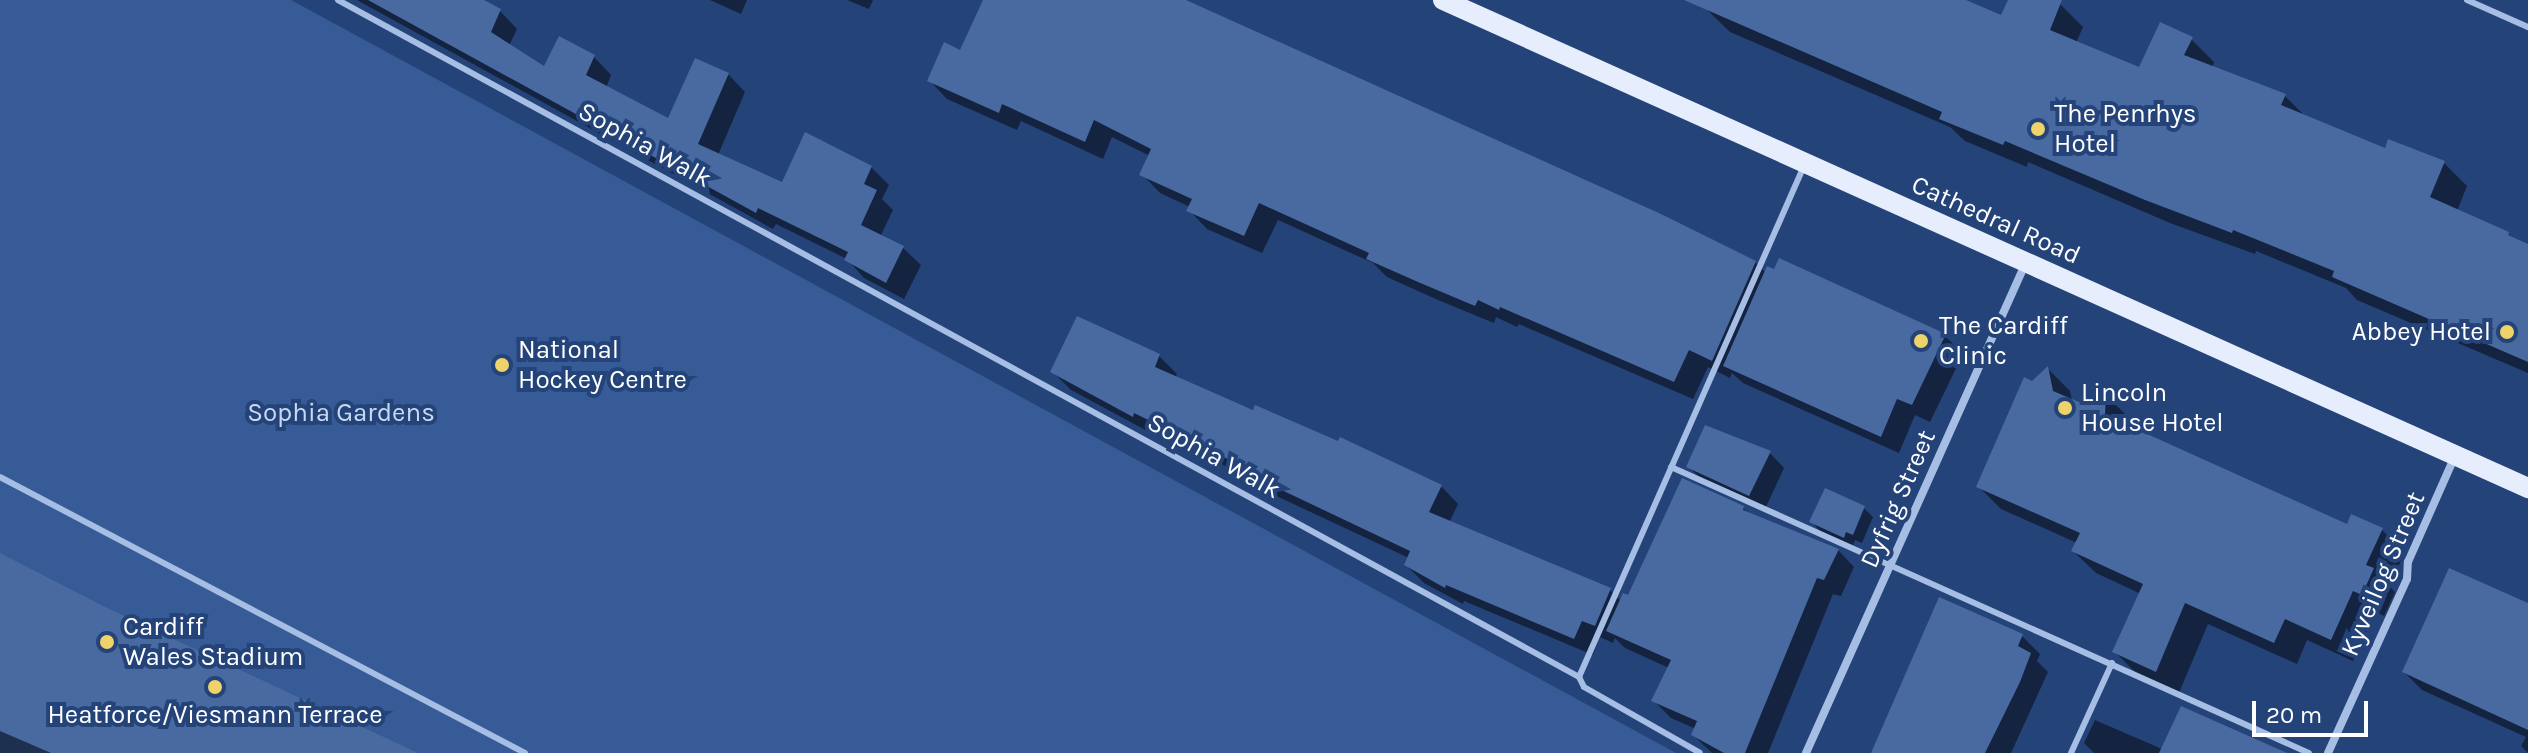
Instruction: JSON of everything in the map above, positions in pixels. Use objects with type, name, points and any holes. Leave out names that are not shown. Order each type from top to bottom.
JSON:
[{"type":"main road","name":"Cathedral Road","points":[[1443,0],[2528,488]]},
{"type":"street","name":"Dyfrig Street","points":[[1806,753],[2027,261]]},
{"type":"street","name":"Kyveilog Street","points":[[2328,753],[2407,579],[2408,562],[2456,455]]},
{"type":"lane","name":"Sophia Walk","points":[[338,0],[1579,677],[1584,687],[1700,753]]},
{"type":"lane","points":[[2467,0],[2528,27]]},
{"type":"lane","points":[[1579,677],[1805,163]]},
{"type":"lane","points":[[1671,467],[2309,753]]},
{"type":"lane","points":[[0,477],[525,753]]},
{"type":"lane","points":[[2071,753],[2112,663]]},
{"type":"green space","name":"Sophia Gardens","points":[[0,0],[291,0],[1676,753],[0,753]]},
{"type":"building","points":[[368,0],[484,0],[501,9],[491,32],[544,66],[559,36],[595,55],[586,75],[668,118],[695,58],[729,73],[698,144],[782,182],[805,132],[872,166],[864,184],[877,190],[861,225],[904,246],[886,283],[844,260],[848,252],[758,208],[756,213]]},
{"type":"building","points":[[983,0],[1186,0],[1661,214],[1756,261],[1712,361],[1689,350],[1674,382],[1500,307],[1499,310],[1478,300],[1475,306],[1418,282],[1366,259],[1369,253],[1259,203],[1244,236],[1186,211],[1192,199],[1139,175],[1151,149],[1094,120],[1085,142],[1002,104],[999,113],[927,81],[944,42],[960,50]]},
{"type":"building","points":[[1684,0],[1966,0],[2001,15],[2008,0],[2062,0],[2050,30],[2139,67],[2160,22],[2193,37],[2184,55],[2286,94],[2281,105],[2385,148],[2388,139],[2445,161],[2430,197],[2509,232],[2508,235],[2528,244],[2528,362],[2332,277],[2334,271],[2233,230],[2232,233],[2145,200],[2005,141],[2003,145],[1939,119],[1942,112]]},
{"type":"building","points":[[1779,258],[1946,334],[1912,405],[1897,399],[1881,437],[1723,366],[1767,266],[1774,269]]},
{"type":"building","points":[[1077,316],[1160,354],[1155,367],[1253,410],[1255,405],[1338,441],[1340,437],[1442,485],[1429,512],[1611,588],[1595,626],[1582,621],[1574,639],[1446,585],[1445,588],[1404,565],[1410,551],[1250,475],[1252,471],[1134,413],[1133,417],[1050,372]]},
{"type":"building","points":[[2048,366],[2053,391],[2086,405],[2106,393],[2105,415],[2347,524],[2351,514],[2383,528],[2366,565],[2374,568],[2362,595],[2353,591],[2331,640],[2285,619],[2274,643],[2185,603],[2156,672],[2112,652],[2143,584],[2071,551],[2080,533],[1976,487],[2024,377],[2032,381]]},
{"type":"building","points":[[1705,425],[1771,451],[1749,496],[1686,467]]},
{"type":"building","points":[[1682,478],[1744,506],[1743,510],[1839,549],[1824,580],[1817,578],[1745,753],[1724,753],[1691,735],[1697,721],[1651,701],[1671,660],[1606,631],[1623,593],[1628,595]]},
{"type":"building","points":[[1825,488],[1865,506],[1853,535],[1846,532],[1844,538],[1809,522]]},
{"type":"building","name":"Cardiff Wales Stadium","points":[[0,553],[107,608],[418,753],[51,753],[0,731]]},
{"type":"building","points":[[2449,568],[2528,603],[2528,730],[2402,672]]},
{"type":"building","points":[[1939,597],[2023,634],[2018,646],[2031,653],[2020,682],[1985,753],[1871,753]]},
{"type":"building","points":[[2181,706],[2287,753],[2159,753]]},
{"type":"place","name":"The Penrhys Hotel","points":[[2038,129]]},
{"type":"place","name":"Abbey Hotel","points":[[2507,332]]},
{"type":"place","name":"The Cardiff Clinic","points":[[1921,341]]},
{"type":"place","name":"National Hockey Centre","points":[[502,365]]},
{"type":"place","name":"Lincoln House Hotel","points":[[2065,408]]},
{"type":"place","name":"Cardiff Wales Stadium","points":[[107,642]]},
{"type":"place","name":"Heatforce/Viesmann Terrace","points":[[215,687]]}]
